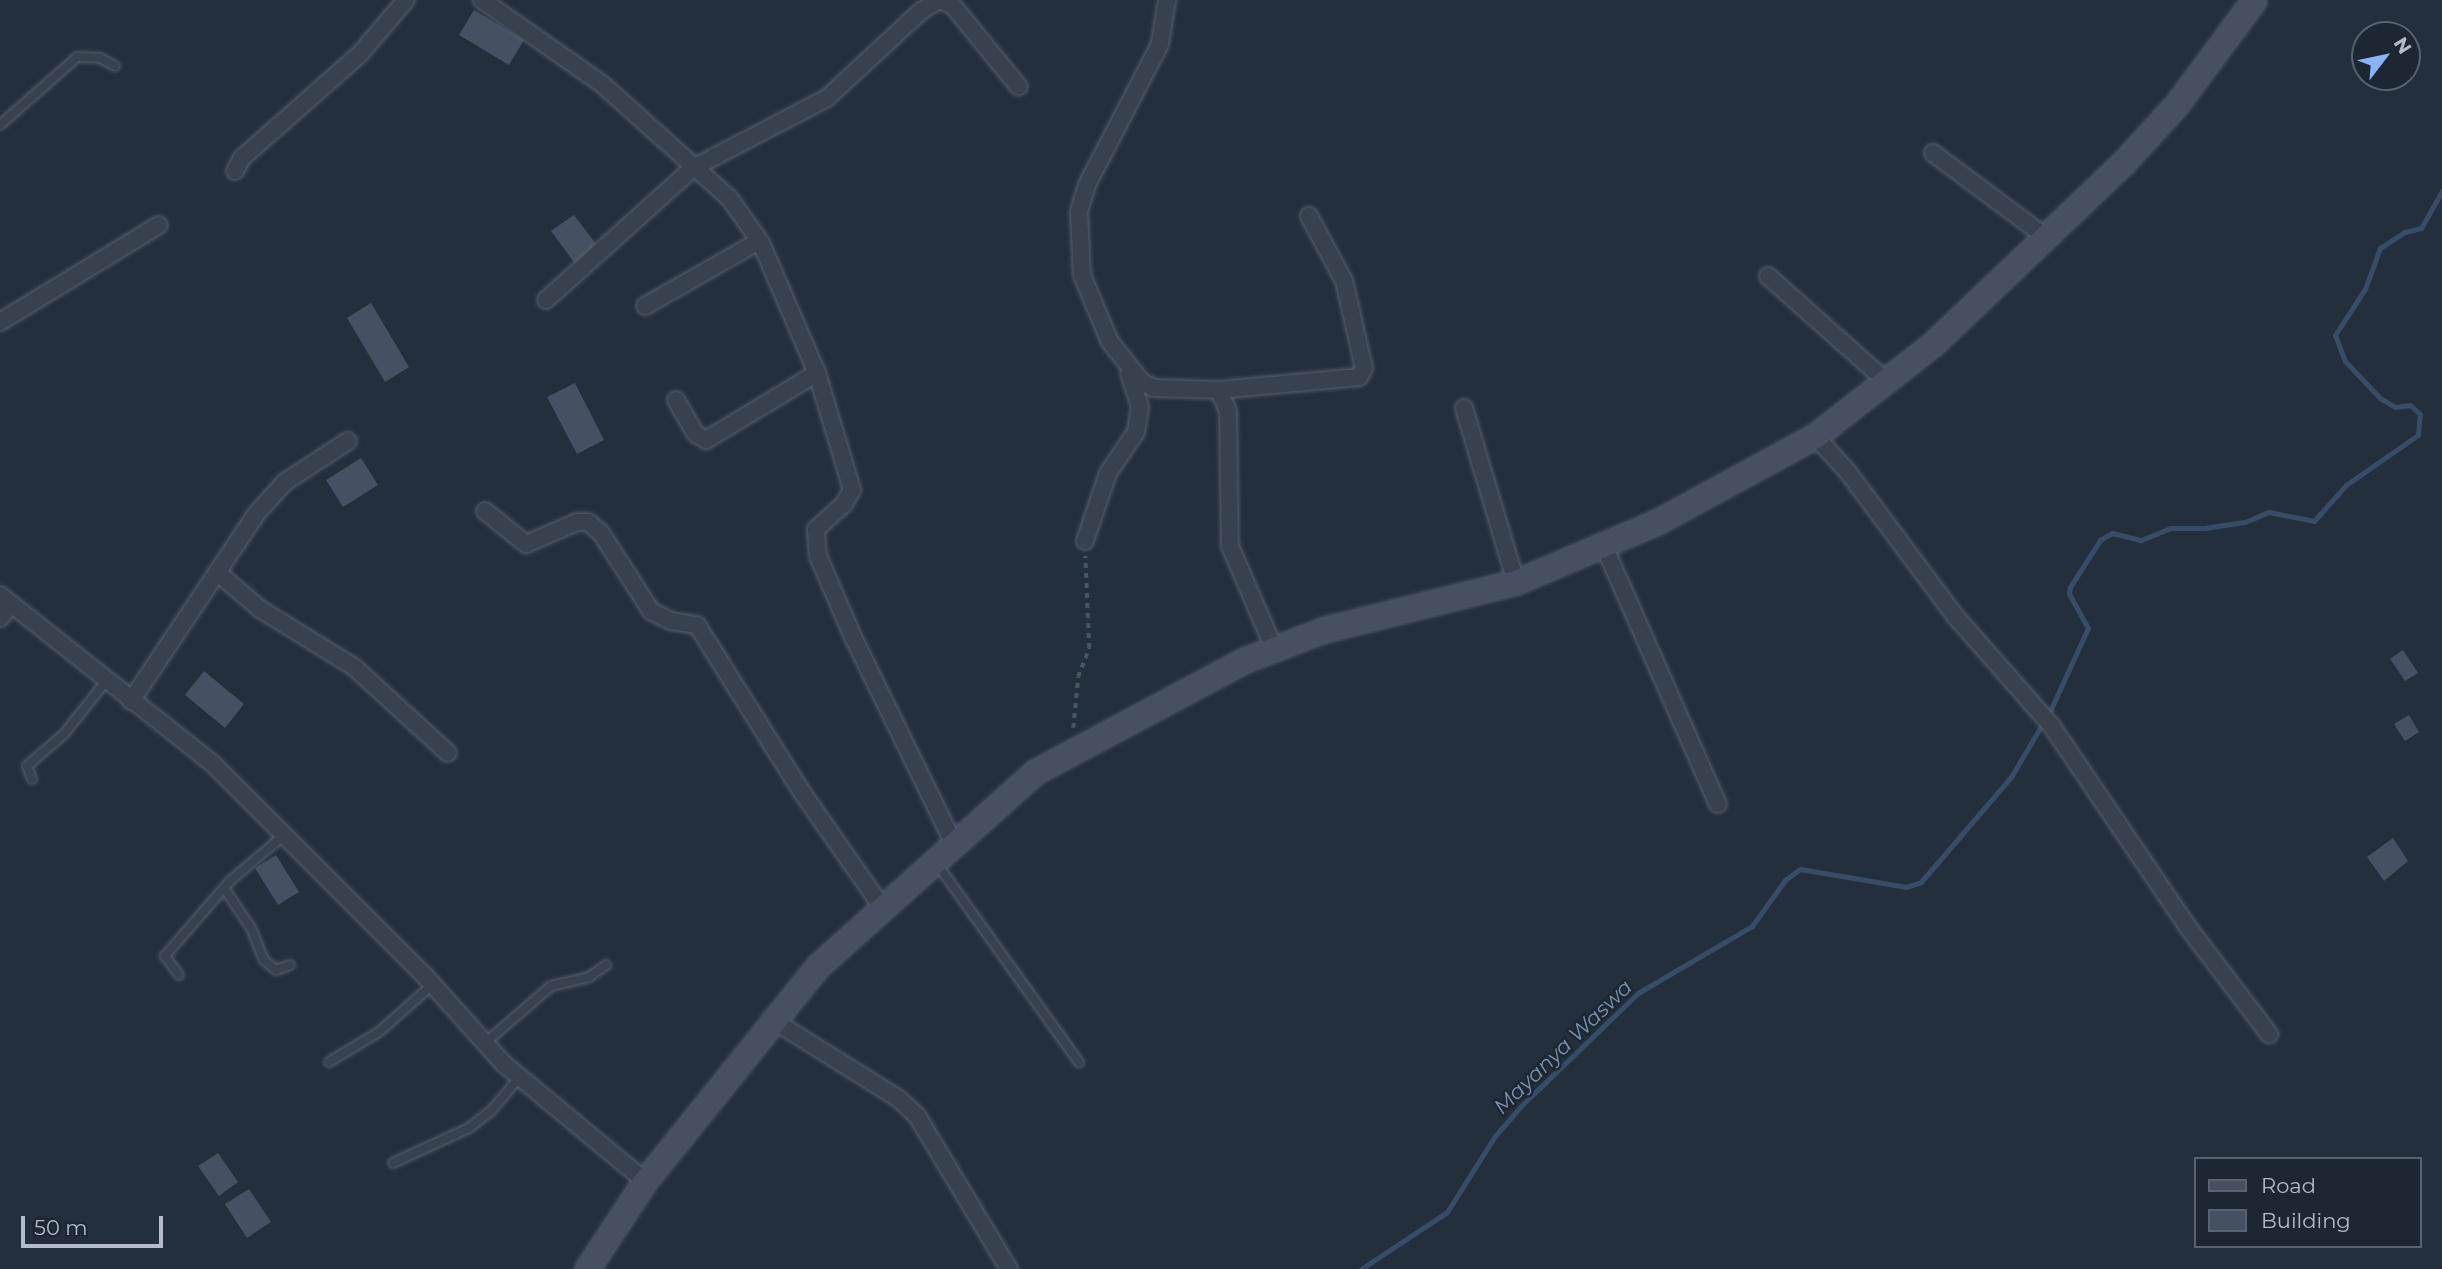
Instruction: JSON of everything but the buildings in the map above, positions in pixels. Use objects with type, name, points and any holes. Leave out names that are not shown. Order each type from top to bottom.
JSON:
[{"type":"street","points":[[235,171],[242,158],[359,55],[407,0]]},
{"type":"street","points":[[482,0],[602,84],[693,168],[730,198],[759,241],[817,373],[852,490],[844,504],[816,530],[818,556],[853,637],[953,842]]},
{"type":"street","points":[[546,300],[693,168],[827,98],[921,11],[940,0],[953,6],[1019,87]]},
{"type":"street","points":[[1085,541],[1108,473],[1136,432],[1137,393],[1124,362],[1093,310],[1082,275],[1079,212],[1093,173],[1160,44],[1167,0]]},
{"type":"street","points":[[587,1269],[645,1181],[771,1019],[818,966],[933,859],[1035,772],[1197,682],[1274,648],[1323,630],[1516,582],[1604,546],[1722,490],[1815,436],[1934,343],[2047,237],[2177,104],[2247,2]]},
{"type":"street","points":[[1933,153],[2047,237]]},
{"type":"street","points":[[1124,362],[1154,388],[1219,390],[1359,377],[1364,368],[1344,281],[1309,216]]},
{"type":"street","points":[[0,322],[159,225]]},
{"type":"street","points":[[645,306],[759,241]]},
{"type":"street","points":[[1768,276],[1886,381]]},
{"type":"street","points":[[676,400],[696,434],[706,440],[817,373]]},
{"type":"street","points":[[1219,390],[1228,411],[1230,546],[1274,648]]},
{"type":"street","points":[[1464,408],[1516,582]]},
{"type":"street","points":[[1815,436],[1847,471],[1956,617],[2011,675],[2037,711],[2051,725],[2187,926],[2269,1034]]},
{"type":"street","points":[[131,702],[257,513],[285,482],[348,441]]},
{"type":"street","points":[[485,511],[526,544],[577,522],[588,522],[601,533],[651,611],[671,621],[697,625],[801,791],[882,906]]},
{"type":"street","points":[[1604,546],[1718,804]]},
{"type":"street","points":[[218,572],[260,609],[354,667],[448,754]]},
{"type":"street","points":[[0,618],[6,599],[131,702],[213,764],[286,833],[433,984],[519,1078],[645,1181]]},
{"type":"street","points":[[771,1019],[899,1099],[917,1116],[1009,1269]]},
{"type":"lane","points":[[0,125],[77,57],[100,58],[115,66]]},
{"type":"lane","points":[[32,779],[27,766],[64,734],[107,680]]},
{"type":"lane","points":[[179,975],[165,956],[224,888],[286,833]]},
{"type":"lane","points":[[933,859],[1079,1062]]},
{"type":"lane","points":[[224,888],[251,928],[264,960],[276,971],[290,965]]},
{"type":"lane","points":[[485,1043],[551,986],[589,977],[606,965]]},
{"type":"lane","points":[[328,1062],[379,1032],[433,984]]},
{"type":"lane","points":[[393,1163],[469,1128],[491,1111],[519,1078]]},
{"type":"path","points":[[1069,754],[1078,677],[1089,648],[1085,541]]},
{"type":"waterway","name":"Mayanya Waswa","points":[[1361,1269],[1447,1212],[1495,1136],[1521,1106],[1638,993],[1752,926],[1785,880],[1800,869],[1906,887],[1921,882],[2011,777],[2050,711],[2088,628],[2069,594],[2070,587],[2100,540],[2112,533],[2141,540],[2170,528],[2204,528],[2245,522],[2269,512],[2314,521],[2346,485],[2418,435],[2420,414],[2410,405],[2395,407],[2380,398],[2345,361],[2335,335],[2365,289],[2380,248],[2405,232],[2421,228],[2442,191]]}]
